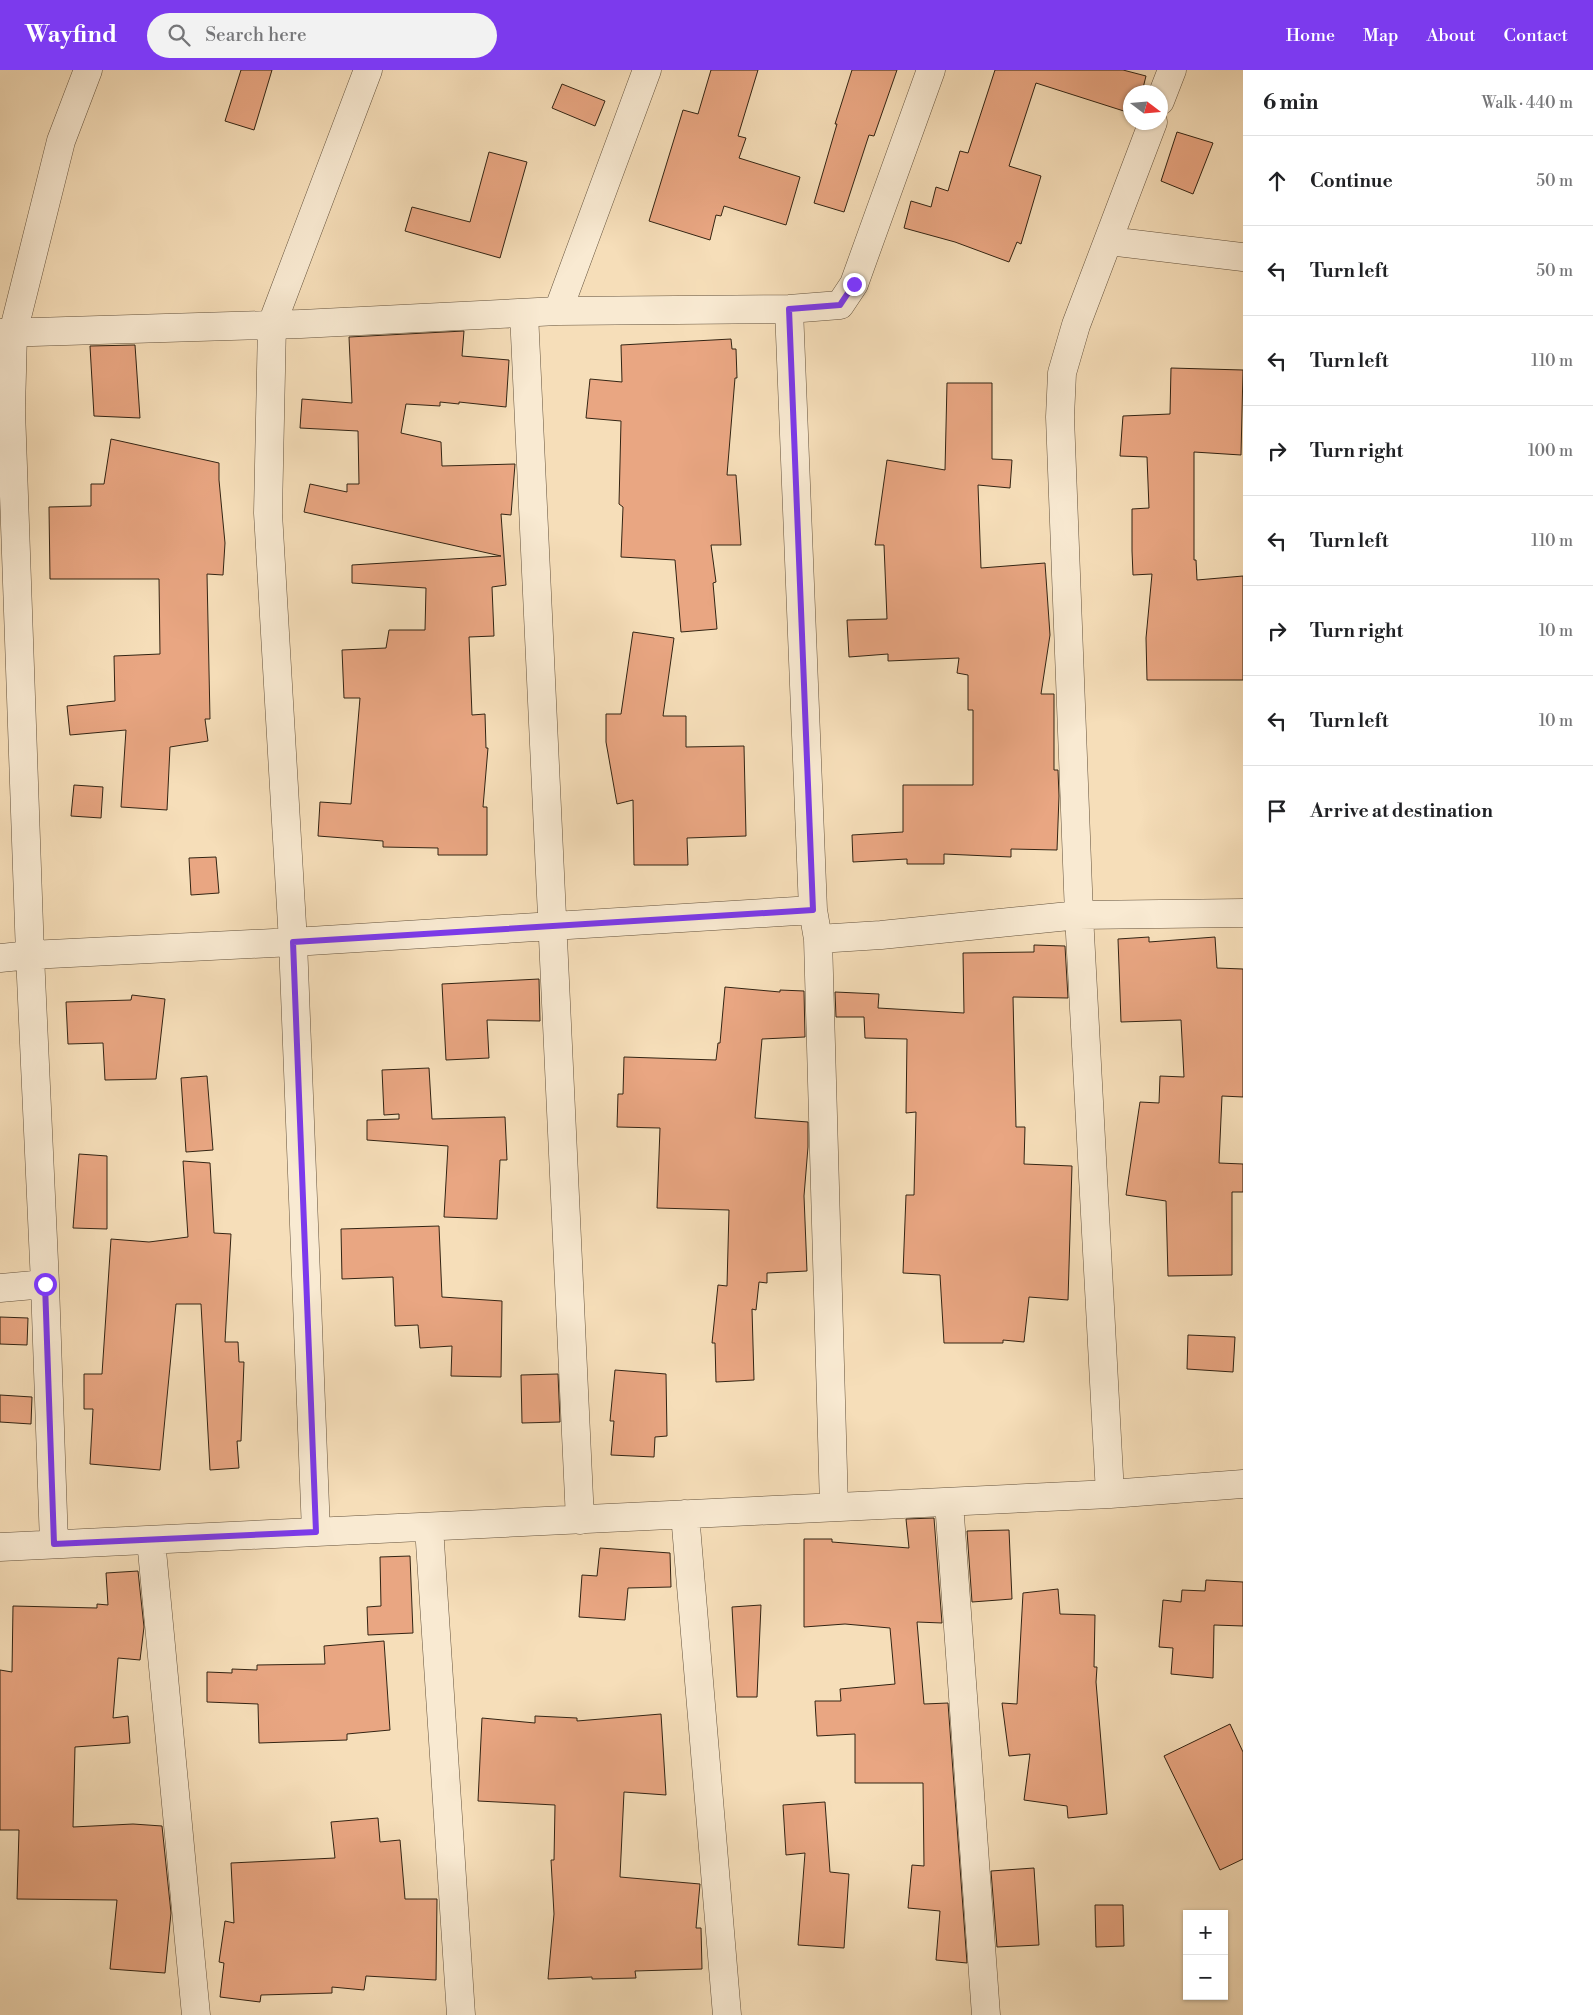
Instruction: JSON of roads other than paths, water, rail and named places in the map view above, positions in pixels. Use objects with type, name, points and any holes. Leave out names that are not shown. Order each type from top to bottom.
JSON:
[{"type":"street","points":[[54,1544],[11,420],[6,333],[61,141],[88,70]]},
{"type":"street","points":[[316,1532],[293,942],[268,514],[272,324],[368,70]]},
{"type":"street","points":[[558,312],[647,70]]},
{"type":"street","points":[[6,333],[524,313],[789,309],[840,305],[854,284],[931,70]]},
{"type":"street","points":[[1166,85],[1172,70]]},
{"type":"street","points":[[1110,1494],[1079,916],[1060,417],[1062,373],[1074,333],[1150,130]]},
{"type":"street","points":[[1109,241],[1243,257]]},
{"type":"street","points":[[789,309],[813,910],[818,939],[834,1507]]},
{"type":"street","points":[[524,313],[580,1520]]},
{"type":"street","points":[[0,958],[813,910]]},
{"type":"street","points":[[818,939],[881,935],[1079,916],[1243,913]]},
{"type":"street","points":[[0,1288],[45,1284]]},
{"type":"street","points":[[0,1547],[1110,1494],[1243,1484]]},
{"type":"street","points":[[949,1502],[986,2015]]},
{"type":"street","points":[[685,1514],[727,2015]]},
{"type":"street","points":[[429,1527],[461,2015]]},
{"type":"street","points":[[151,1540],[196,2015]]}]
